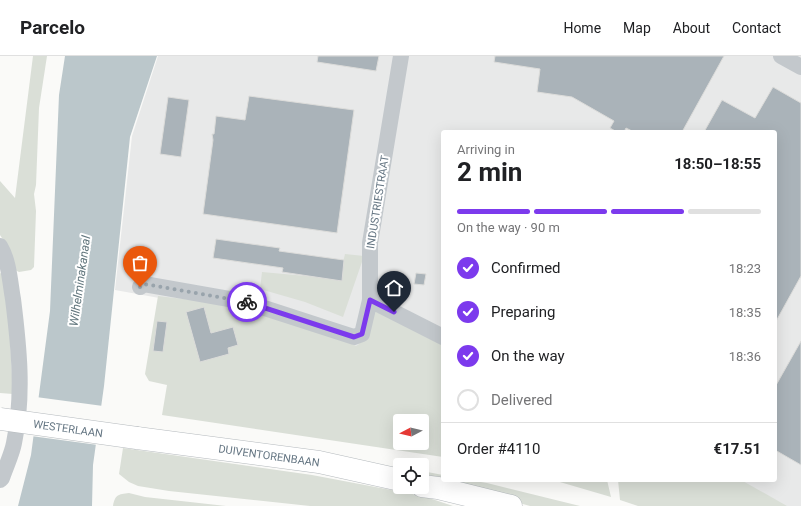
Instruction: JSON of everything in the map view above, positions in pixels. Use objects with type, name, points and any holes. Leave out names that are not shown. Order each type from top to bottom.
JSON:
[{"type":"main road","name":"WESTERLAAN","points":[[0,419],[137,438]]},
{"type":"main road","name":"DUIVENTORENBAAN","points":[[137,438],[319,462],[393,478]]},
{"type":"main road","points":[[429,487],[511,506]]},
{"type":"main road","points":[[429,489],[437,494],[474,506]]},
{"type":"street","name":"INDUSTRIESTRAAT","points":[[140,287],[144,284],[246,302],[354,337],[362,334],[370,300],[370,243],[401,56]]},
{"type":"street","points":[[781,56],[801,67]]},
{"type":"street","points":[[0,246],[3,251],[9,273],[18,338],[20,387],[14,443],[2,478],[3,483]]},
{"type":"street","points":[[370,300],[441,336]]},
{"type":"shaded area","points":[[33,56],[47,56],[39,108],[36,185],[34,194],[36,211],[34,267],[31,270],[19,272],[15,270],[6,244],[0,235],[0,181],[15,198]]},
{"type":"shaded area","points":[[158,56],[801,56],[801,506],[762,506],[713,482],[777,482],[777,130],[441,130],[441,347],[360,357],[187,303],[115,290],[132,136]]},
{"type":"shaded area","points":[[345,254],[364,256],[343,317],[305,302],[260,289],[262,272],[339,279]]},
{"type":"shaded area","points":[[0,273],[4,275],[10,338],[13,394],[0,393]]},
{"type":"shaded area","points":[[158,296],[235,305],[349,342],[356,346],[359,344],[372,310],[441,340],[441,457],[396,450],[429,450],[429,414],[393,414],[393,450],[162,415],[167,385],[149,381],[145,374]]},
{"type":"shaded area","points":[[123,448],[312,475],[393,490],[393,494],[412,494],[423,496],[453,506],[310,506],[169,491],[138,486],[129,482],[119,474]]},
{"type":"shaded area","points":[[429,472],[441,475],[441,480],[429,477]]},
{"type":"shaded area","points":[[446,482],[487,483],[580,506],[530,506]]},
{"type":"shaded area","points":[[560,482],[607,482],[611,497]]},
{"type":"shaded area","points":[[618,482],[745,482],[787,506],[638,506],[620,500]]},
{"type":"shaded area","points":[[129,493],[145,497],[226,506],[113,506],[116,497]]},
{"type":"water","name":"Wilhelminakanaal","points":[[65,56],[157,56],[130,137],[104,386],[93,465],[92,506],[18,506],[31,455],[50,311],[59,95]]},
{"type":"pier","points":[[36,397],[103,406],[98,445],[31,436]]},
{"type":"building","points":[[318,56],[379,56],[376,71],[317,62]]},
{"type":"building","points":[[495,56],[724,56],[683,130],[630,130],[626,128],[625,130],[614,130],[610,128],[614,121],[572,97],[537,92],[540,69],[494,62]]},
{"type":"building","points":[[773,87],[801,103],[801,276],[777,319],[777,130],[705,130],[722,100],[755,118]]},
{"type":"building","points":[[249,96],[354,110],[337,233],[203,214],[213,140],[212,134],[214,134],[216,116],[245,120]]},
{"type":"building","points":[[168,97],[189,100],[181,157],[160,154]]},
{"type":"building","points":[[216,239],[280,248],[279,251],[344,260],[342,281],[282,272],[283,268],[213,258]]},
{"type":"building","points":[[416,273],[426,274],[424,285],[414,284]]},
{"type":"building","points":[[204,307],[211,333],[233,327],[238,345],[228,348],[229,354],[200,362],[186,312]]},
{"type":"building","points":[[157,321],[167,322],[163,352],[153,351]]},
{"type":"building","points":[[801,341],[801,465],[777,451],[777,383]]},
{"type":"way so far","points":[[140,287],[144,284],[247,302]]},
{"type":"route","points":[[247,302],[354,337],[362,334],[370,300],[394,312]]}]
